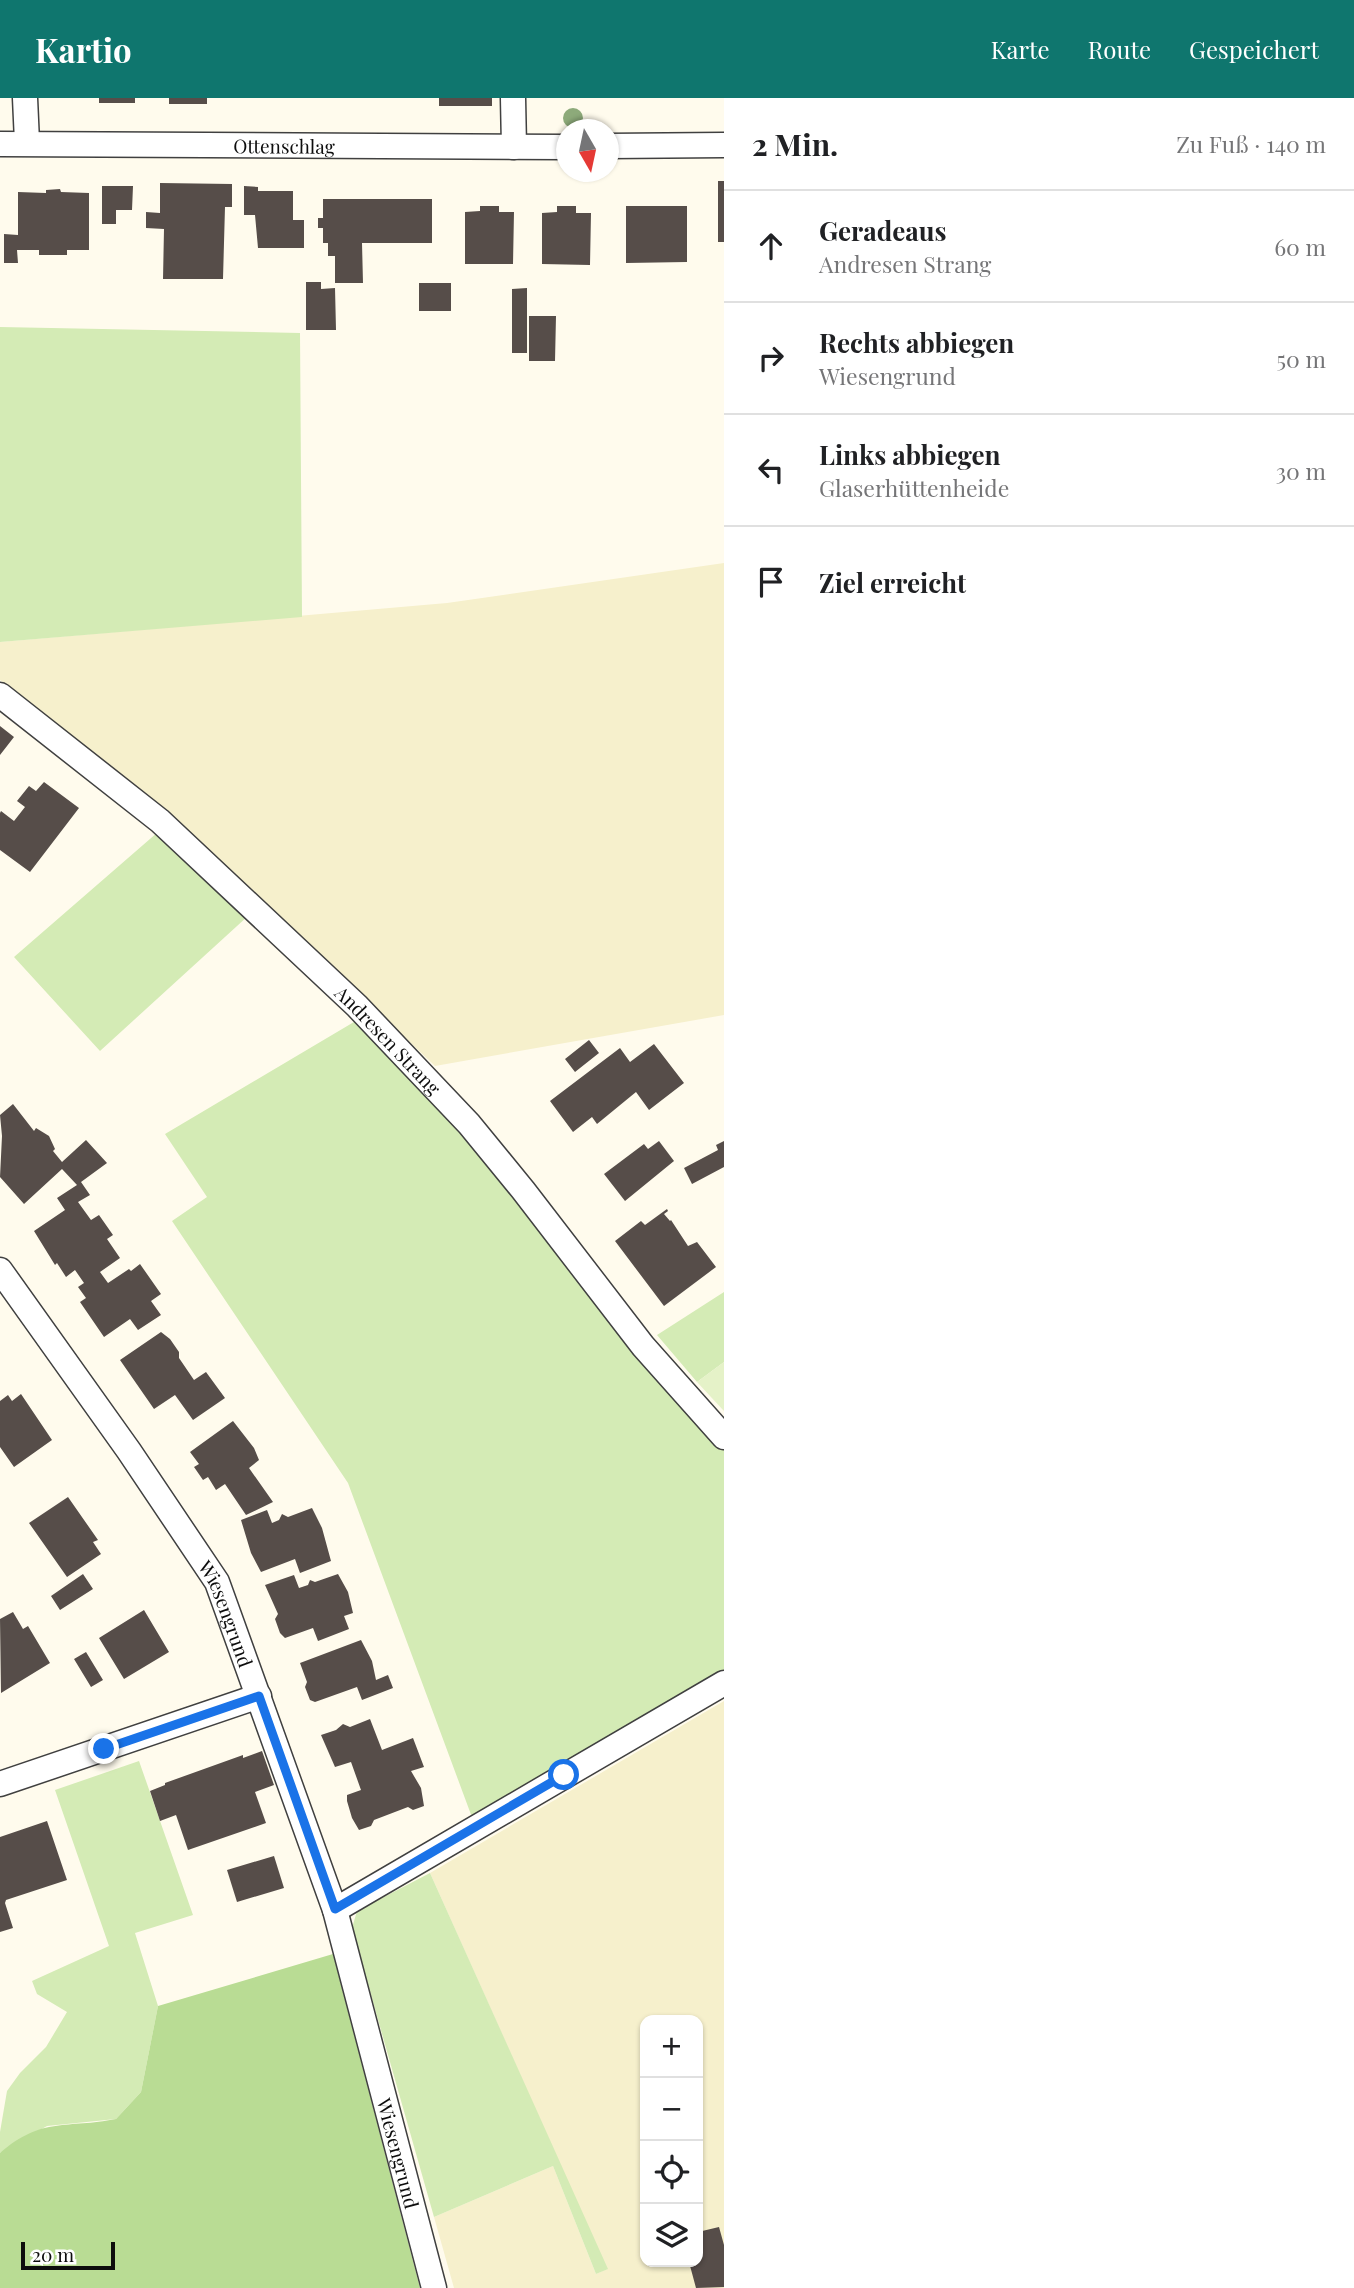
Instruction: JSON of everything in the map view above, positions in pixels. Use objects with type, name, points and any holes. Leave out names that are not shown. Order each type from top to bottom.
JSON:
[{"type":"street","points":[[25,98],[27,142]]},
{"type":"street","points":[[513,98],[514,147]]},
{"type":"street","name":"Ottenschlag","points":[[0,144],[27,142],[556,147]]},
{"type":"street","points":[[619,146],[724,145]]},
{"type":"street","name":"Andresen Strang","points":[[0,695],[160,821],[357,1006],[469,1124],[643,1346],[724,1437]]},
{"type":"street","name":"Wiesengrund","points":[[0,1270],[129,1451],[217,1582],[335,1909],[434,2288]]},
{"type":"street","points":[[335,1909],[724,1683]]},
{"type":"street","points":[[0,1784],[259,1696]]},
{"type":"shaded area","points":[[724,563],[724,1015],[435,1066],[168,813],[0,680],[0,642],[447,603]]},
{"type":"shaded area","points":[[724,1701],[724,2288],[454,2288],[434,2217],[553,2166],[596,2274],[607,2269],[430,1873]]},
{"type":"green space","points":[[0,327],[300,333],[302,617],[0,642]]},
{"type":"green space","points":[[158,832],[248,916],[100,1051],[14,957]]},
{"type":"green space","points":[[359,1019],[387,1045],[724,1448],[724,1675],[473,1820],[348,1483],[172,1221],[207,1197],[165,1134]]},
{"type":"green space","points":[[724,1292],[724,1362],[697,1382],[657,1335]]},
{"type":"green space","points":[[724,1362],[724,1411],[697,1382]]},
{"type":"green space","points":[[139,1761],[193,1915],[135,1933],[158,2006],[141,2092],[116,2119],[47,2126],[0,2153],[0,2132],[7,2091],[20,2073],[46,2047],[67,2012],[37,1994],[32,1981],[109,1946],[55,1790]]},
{"type":"green space","points":[[430,1873],[608,2269],[596,2274],[553,2166],[434,2217],[352,1928],[357,1911]]},
{"type":"green space","points":[[333,1954],[420,2288],[0,2288],[0,2153],[29,2133],[56,2126],[116,2119],[141,2092],[158,2006]]},
{"type":"building","points":[[99,98],[135,98],[135,103],[99,103]]},
{"type":"building","points":[[169,98],[207,98],[207,104],[169,104]]},
{"type":"building","points":[[439,98],[492,98],[492,106],[439,106]]},
{"type":"building","points":[[718,181],[724,181],[724,242],[718,242]]},
{"type":"building","points":[[160,183],[232,184],[232,207],[225,207],[223,279],[163,279],[164,229],[146,228],[146,212],[160,213]]},
{"type":"building","points":[[102,186],[133,186],[132,210],[116,210],[116,224],[102,224]]},
{"type":"building","points":[[244,186],[258,187],[258,191],[293,191],[293,220],[304,220],[304,248],[258,248],[255,215],[244,215]]},
{"type":"building","points":[[60,189],[61,192],[89,193],[89,250],[67,250],[67,255],[39,255],[39,250],[17,250],[18,263],[4,263],[4,234],[18,235],[18,192],[46,193],[46,190]]},
{"type":"building","points":[[323,199],[432,199],[432,243],[362,243],[363,283],[335,283],[335,256],[328,256],[328,243],[323,243],[323,228],[318,228],[318,218],[323,218]]},
{"type":"building","points":[[480,206],[499,206],[499,212],[514,212],[513,264],[465,264],[465,212],[480,211]]},
{"type":"building","points":[[557,206],[576,206],[576,213],[591,213],[590,265],[542,264],[542,213],[557,212]]},
{"type":"building","points":[[626,206],[687,206],[687,262],[626,263]]},
{"type":"building","points":[[306,282],[321,282],[321,289],[335,288],[336,330],[306,330]]},
{"type":"building","points":[[419,283],[451,283],[451,311],[419,311]]},
{"type":"building","points":[[527,288],[527,353],[512,353],[512,289]]},
{"type":"building","points":[[529,316],[556,316],[555,361],[529,361]]},
{"type":"building","points":[[0,726],[14,737],[0,755]]},
{"type":"building","points":[[44,782],[79,808],[30,872],[0,850],[0,813],[1,811],[14,821],[25,807],[17,801],[29,786],[36,791]]},
{"type":"building","points":[[589,1040],[599,1053],[575,1072],[565,1059]]},
{"type":"building","points":[[654,1044],[684,1083],[649,1110],[636,1092],[597,1124],[592,1117],[573,1132],[550,1101],[620,1048],[630,1062]]},
{"type":"building","points":[[13,1104],[34,1131],[36,1128],[49,1136],[55,1149],[53,1151],[62,1162],[86,1140],[107,1163],[81,1182],[90,1195],[78,1202],[91,1220],[99,1215],[113,1235],[107,1239],[120,1258],[100,1272],[108,1283],[140,1264],[161,1294],[151,1301],[161,1315],[138,1330],[130,1319],[104,1337],[80,1302],[86,1298],[78,1287],[84,1283],[75,1270],[66,1277],[57,1263],[55,1265],[34,1231],[65,1210],[57,1198],[77,1185],[62,1169],[24,1204],[0,1177],[0,1115]]},
{"type":"building","points":[[659,1141],[674,1161],[625,1201],[604,1174],[644,1144],[648,1149]]},
{"type":"building","points":[[724,1141],[724,1167],[692,1184],[684,1168],[718,1150],[716,1145]]},
{"type":"building","points":[[667,1209],[664,1214],[688,1246],[697,1242],[716,1267],[664,1306],[615,1241],[641,1221],[645,1225]]},
{"type":"building","points":[[161,1332],[179,1352],[179,1358],[194,1380],[206,1372],[225,1398],[193,1420],[175,1395],[154,1409],[120,1360]]},
{"type":"building","points":[[21,1394],[52,1440],[14,1467],[0,1447],[0,1401],[8,1395],[12,1401]]},
{"type":"building","points":[[233,1421],[254,1448],[259,1460],[249,1468],[273,1502],[246,1515],[225,1484],[216,1490],[208,1477],[203,1480],[194,1467],[199,1464],[190,1452]]},
{"type":"building","points":[[68,1497],[98,1540],[93,1542],[101,1554],[67,1577],[29,1523]]},
{"type":"building","points":[[312,1508],[322,1528],[331,1561],[300,1573],[295,1559],[261,1572],[251,1553],[241,1520],[267,1510],[272,1523],[279,1520],[282,1514],[288,1517]]},
{"type":"building","points":[[83,1574],[93,1589],[60,1610],[51,1596]]},
{"type":"building","points":[[338,1574],[348,1592],[353,1613],[344,1616],[349,1629],[318,1641],[313,1628],[285,1638],[280,1633],[275,1619],[278,1614],[265,1585],[294,1575],[299,1588],[308,1585],[310,1580],[315,1582]]},
{"type":"building","points":[[144,1610],[169,1652],[124,1679],[99,1638]]},
{"type":"building","points":[[13,1612],[23,1629],[28,1626],[50,1663],[1,1693],[0,1619]]},
{"type":"building","points":[[361,1640],[372,1661],[376,1680],[388,1675],[393,1688],[362,1700],[357,1687],[315,1702],[310,1700],[300,1663]]},
{"type":"building","points":[[86,1652],[103,1680],[91,1687],[74,1659]]},
{"type":"building","points":[[370,1719],[382,1750],[413,1738],[424,1767],[411,1771],[421,1788],[424,1806],[413,1810],[408,1807],[374,1820],[371,1826],[359,1830],[347,1801],[347,1795],[361,1790],[351,1762],[335,1767],[321,1735],[336,1730],[343,1724],[350,1727]]},
{"type":"building","points":[[262,1751],[274,1785],[255,1792],[266,1823],[188,1850],[176,1815],[160,1821],[150,1791],[243,1755],[243,1758]]},
{"type":"building","points":[[47,1821],[67,1880],[6,1900],[13,1928],[0,1932],[0,1837]]},
{"type":"building","points":[[274,1856],[284,1888],[237,1902],[227,1870]]},
{"type":"building","points":[[719,2227],[724,2245],[724,2287],[696,2288],[690,2267],[703,2267],[703,2231]]},
{"type":"route","points":[[104,1749],[259,1696],[335,1909],[564,1775]]}]
